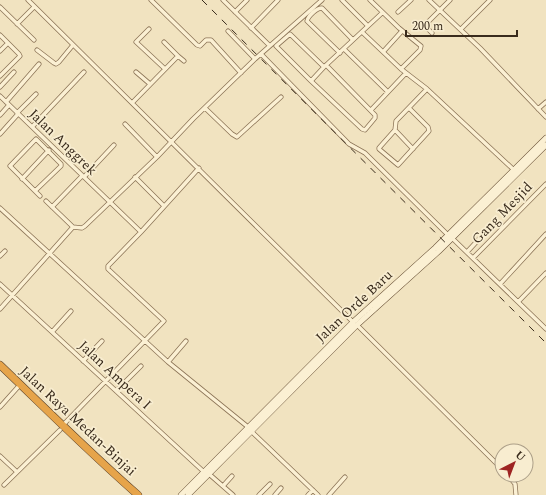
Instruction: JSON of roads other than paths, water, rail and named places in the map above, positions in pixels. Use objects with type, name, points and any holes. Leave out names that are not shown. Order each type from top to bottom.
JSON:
[{"type":"highway","name":"Jalan Raya Medan-Binjai","points":[[0,365],[36,399],[61,428],[138,495]]},
{"type":"highway","name":"Jalan Raya Medan-Binjai","points":[[0,371],[133,495]]},
{"type":"main road","name":"Jalan Orde Baru","points":[[516,172],[546,138]]},
{"type":"main road","name":"Jalan Orde Baru","points":[[181,495],[206,473],[355,323],[450,237],[516,172],[546,145]]},
{"type":"main road","name":"Jalan Orde Baru","points":[[188,495],[206,473]]},
{"type":"street","points":[[28,0],[494,461]]},
{"type":"street","points":[[151,0],[197,45],[200,46],[206,40],[211,40],[241,73]]},
{"type":"street","points":[[223,0],[269,45]]},
{"type":"street","points":[[235,12],[247,0]]},
{"type":"street","points":[[251,28],[278,0]]},
{"type":"street","points":[[46,200],[73,227],[82,228],[85,226],[157,157],[269,45],[322,0]]},
{"type":"street","points":[[342,0],[368,26]]},
{"type":"street","points":[[370,0],[421,48],[401,69]]},
{"type":"street","points":[[398,12],[411,0]]},
{"type":"street","points":[[429,0],[480,48],[546,117]]},
{"type":"street","points":[[432,33],[425,25],[450,0]]},
{"type":"street","points":[[460,29],[490,0]]},
{"type":"street","points":[[17,24],[34,6]]},
{"type":"street","points":[[0,7],[34,40]]},
{"type":"street","points":[[340,53],[307,21],[307,18],[318,8],[322,8],[353,40]]},
{"type":"street","points":[[311,81],[382,12]]},
{"type":"street","points":[[149,29],[136,42],[165,69]]},
{"type":"street","points":[[228,31],[255,59]]},
{"type":"street","points":[[382,52],[402,31]]},
{"type":"street","points":[[362,32],[401,69],[427,89],[516,172]]},
{"type":"street","points":[[289,34],[325,66],[375,115],[375,118],[365,130],[362,129],[276,47],[289,34]]},
{"type":"street","points":[[0,35],[20,56],[0,76]]},
{"type":"street","points":[[164,42],[184,61]]},
{"type":"street","points":[[0,51],[8,43]]},
{"type":"street","points":[[37,50],[56,64],[60,62],[73,45]]},
{"type":"street","points":[[344,49],[388,92]]},
{"type":"street","points":[[260,54],[349,144],[365,153],[546,329]]},
{"type":"street","points":[[132,103],[178,56]]},
{"type":"street","points":[[6,102],[39,64]]},
{"type":"street","points":[[0,87],[14,72]]},
{"type":"street","points":[[32,127],[84,72]]},
{"type":"street","points":[[136,72],[150,84]]},
{"type":"street","points":[[371,110],[406,73]]},
{"type":"street","points":[[409,108],[429,129],[429,132],[398,164],[379,149],[380,146],[395,130],[396,121],[427,89]]},
{"type":"street","points":[[0,134],[36,94]]},
{"type":"street","name":"Jalan Anggrek","points":[[0,96],[141,232]]},
{"type":"street","points":[[205,108],[237,137],[281,97]]},
{"type":"street","points":[[538,109],[546,102]]},
{"type":"street","points":[[0,114],[9,105]]},
{"type":"street","points":[[125,124],[157,157]]},
{"type":"street","points":[[395,130],[413,149]]},
{"type":"street","points":[[35,191],[61,166],[60,162],[36,139],[10,165],[10,167],[40,196]]},
{"type":"street","points":[[52,207],[114,145]]},
{"type":"street","points":[[22,179],[52,147]]},
{"type":"street","points":[[4,485],[105,381],[146,342],[164,321],[107,268],[199,168]]},
{"type":"street","points":[[135,177],[164,206]]},
{"type":"street","name":"Gang Mesjid","points":[[473,258],[546,184]]},
{"type":"street","points":[[0,208],[168,362],[249,429],[318,495]]},
{"type":"street","points":[[0,309],[73,227]]},
{"type":"street","points":[[500,284],[546,234]]},
{"type":"street","points":[[467,252],[480,238]]},
{"type":"street","points":[[0,256],[5,251]]},
{"type":"street","points":[[518,302],[546,273]]},
{"type":"street","name":"Jalan Ampera I","points":[[0,284],[206,473],[233,495]]},
{"type":"street","points":[[52,332],[71,311]]},
{"type":"street","points":[[83,360],[102,341]]},
{"type":"street","points":[[168,362],[186,341]]},
{"type":"street","points":[[116,391],[141,366]]},
{"type":"street","points":[[0,407],[18,387]]},
{"type":"street","points":[[0,456],[16,471]]},
{"type":"street","points":[[223,486],[232,476]]},
{"type":"street","points":[[329,495],[345,477]]},
{"type":"street","points":[[514,483],[516,495]]},
{"type":"street","points":[[259,495],[270,484]]},
{"type":"street","points":[[275,495],[281,488]]},
{"type":"street","points":[[308,495],[313,490]]},
{"type":"railway","points":[[202,0],[546,343]]}]
